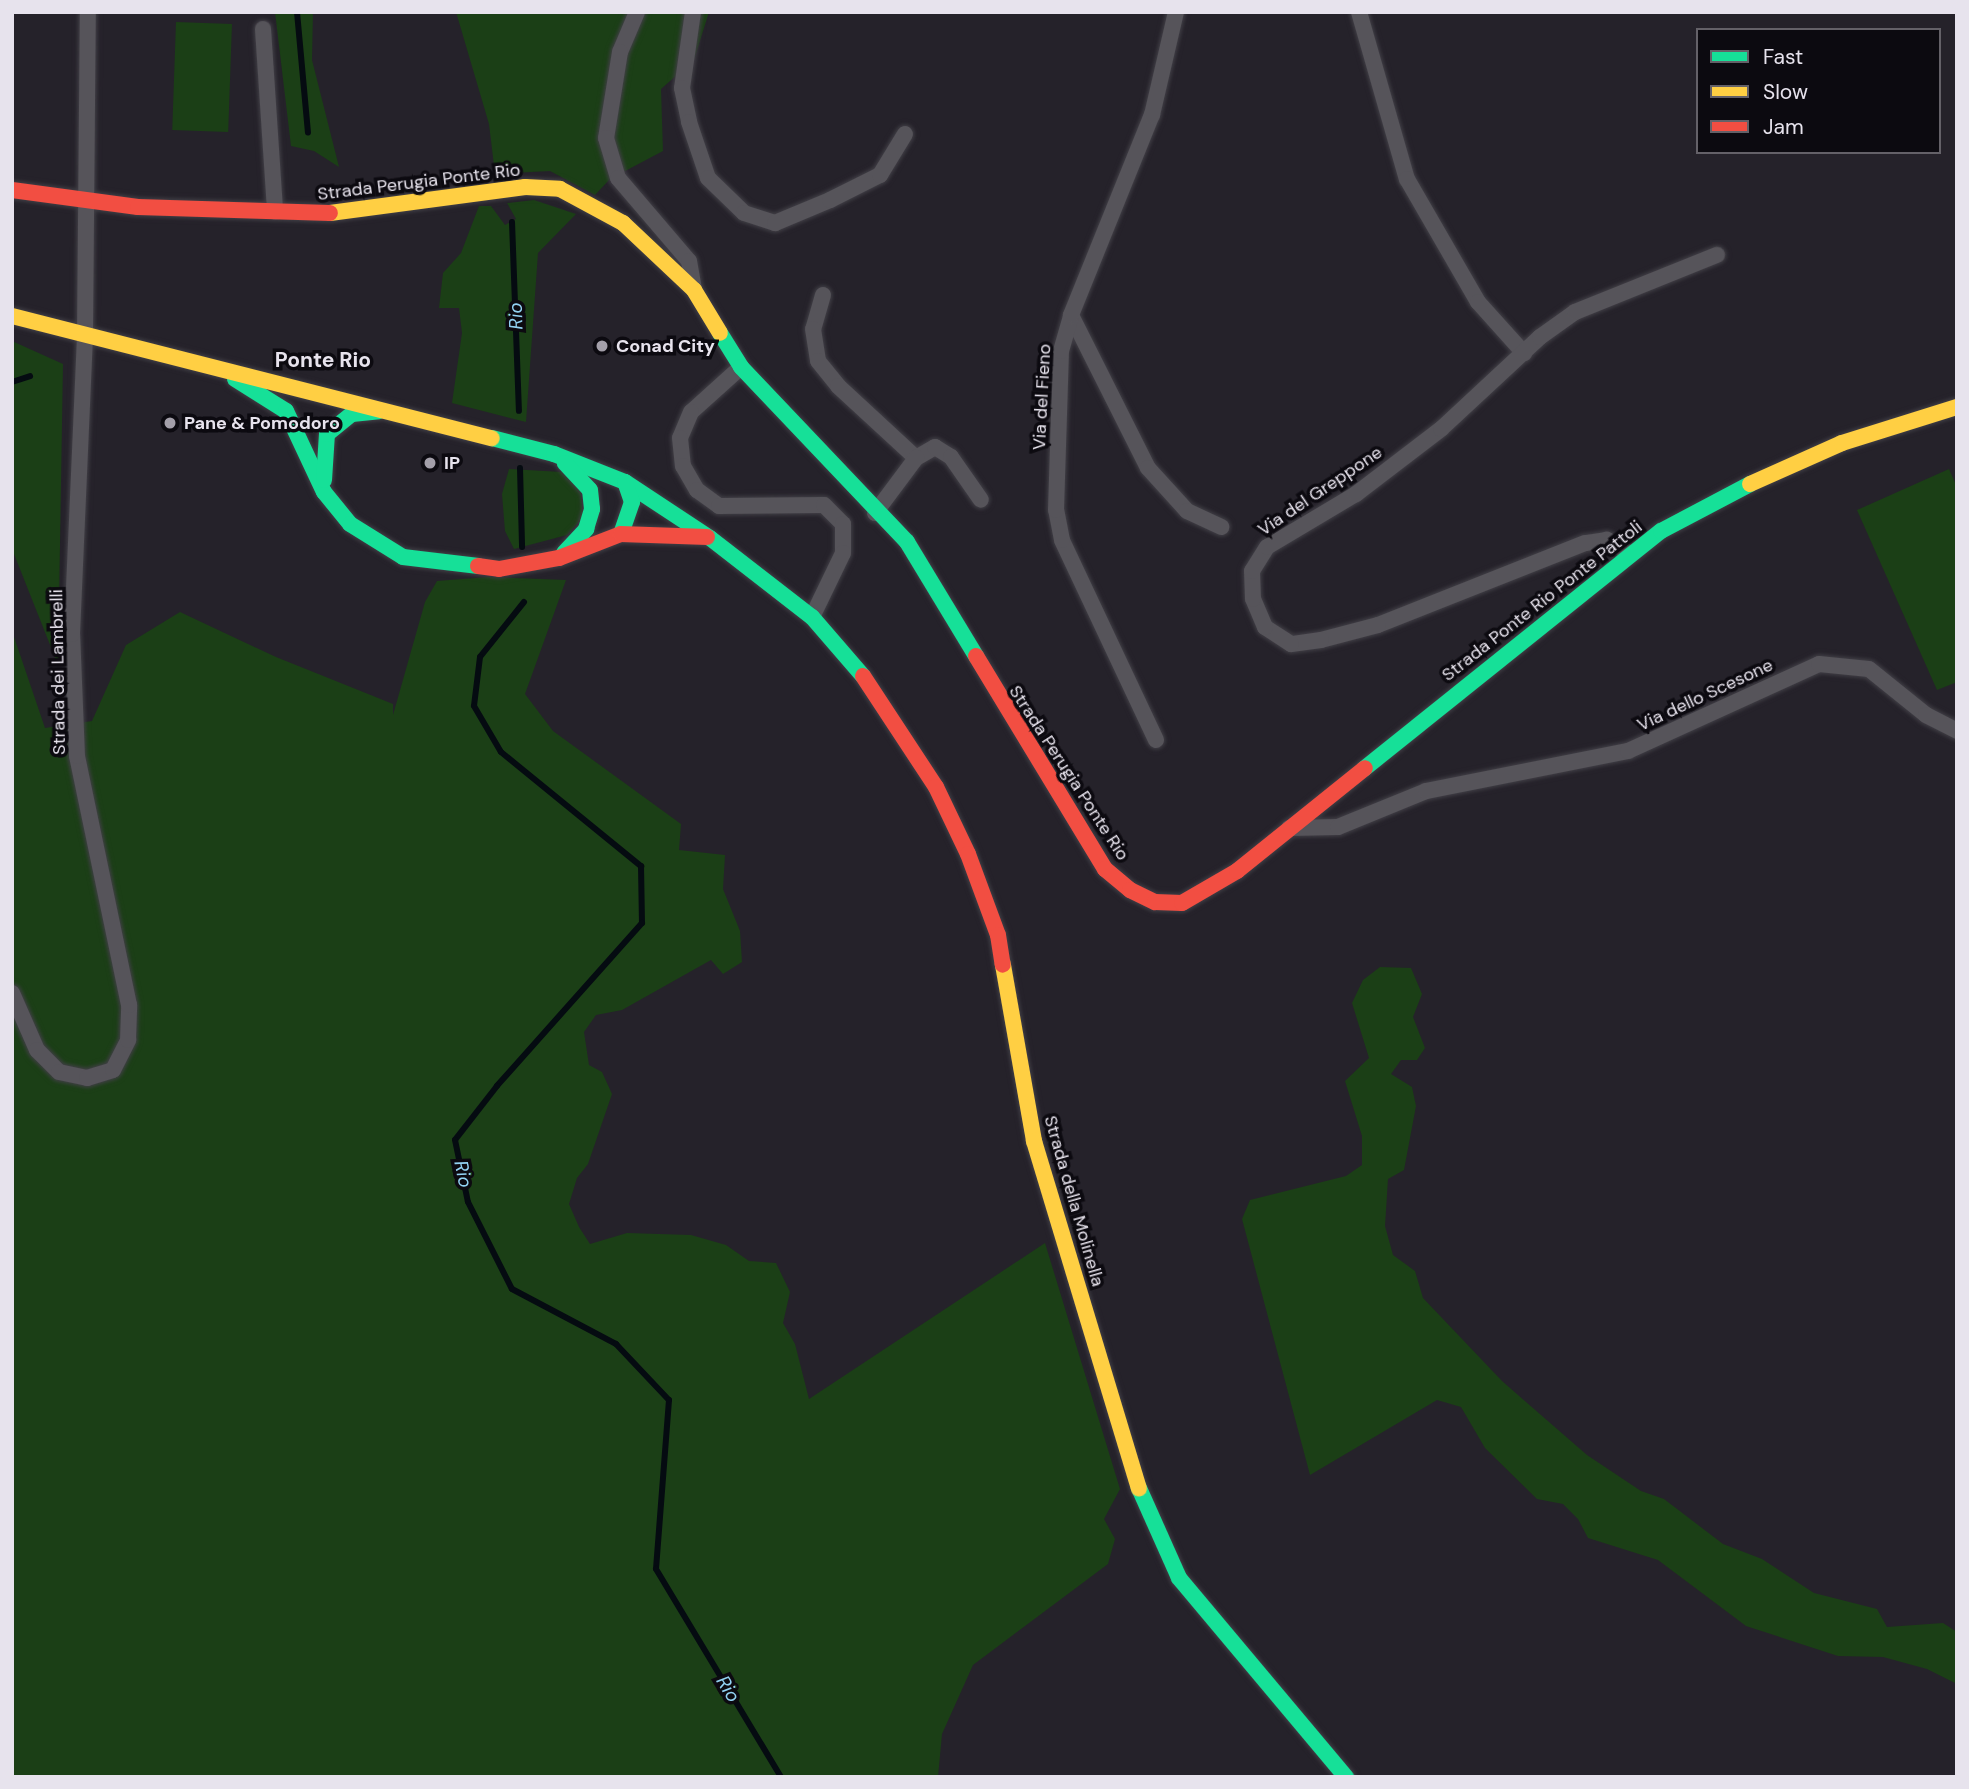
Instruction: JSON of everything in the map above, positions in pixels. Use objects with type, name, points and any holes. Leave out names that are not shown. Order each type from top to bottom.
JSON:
[{"type":"main road","name":"Strada Perugia Ponte Rio","points":[[12,190],[138,207],[322,214],[525,187],[560,189],[623,223],[694,290],[741,367],[875,513],[907,542],[932,577],[980,670],[1105,869],[1130,890],[1155,902],[1182,903],[1206,894],[1327,797]]},
{"type":"main road","points":[[12,316],[194,359],[554,454],[625,482],[710,538]]},
{"type":"main road","points":[[194,359],[256,388],[286,411],[324,492],[350,524],[403,557],[499,569],[559,558],[621,534],[710,538]]},
{"type":"main road","name":"Strada Ponte Rio Ponte Pattoli","points":[[1327,797],[1629,553],[1710,502],[1842,443],[1957,407]]},
{"type":"main road","points":[[324,492],[327,434],[352,414],[389,409]]},
{"type":"main road","points":[[554,454],[580,476],[590,490],[592,509],[586,529],[559,558]]},
{"type":"main road","points":[[621,534],[632,502],[625,482]]},
{"type":"main road","name":"Strada della Molinella","points":[[710,538],[812,617],[878,692],[936,787],[968,854],[998,935],[1034,1141],[1143,1501],[1179,1578],[1346,1777]]},
{"type":"street","name":"Strada dei Lambrelli","points":[[12,993],[37,1050],[59,1072],[88,1078],[113,1070],[128,1040],[129,1004],[77,756],[72,634],[85,335],[88,12]]},
{"type":"street","points":[[637,12],[620,52],[606,138],[618,178],[690,261],[694,290]]},
{"type":"street","points":[[693,12],[682,88],[689,122],[708,178],[744,213],[775,223],[831,200],[880,175],[905,134]]},
{"type":"street","name":"Via del Fieno","points":[[1156,740],[1062,540],[1056,510],[1061,351],[1071,315],[1152,115],[1176,12]]},
{"type":"street","points":[[1359,12],[1407,179],[1478,302],[1524,353]]},
{"type":"street","points":[[263,29],[275,212]]},
{"type":"street","name":"Via del Greppone","points":[[1629,553],[1607,540],[1585,543],[1378,625],[1321,640],[1291,644],[1265,627],[1253,598],[1252,571],[1266,547],[1356,494],[1441,429],[1524,353],[1575,312],[1717,255]]},
{"type":"street","points":[[823,295],[813,330],[818,361],[838,386],[916,458]]},
{"type":"street","points":[[1071,315],[1148,468],[1187,511],[1221,527]]},
{"type":"street","points":[[741,367],[691,412],[680,439],[683,466],[697,491],[719,506],[824,505],[843,524],[843,553],[812,617]]},
{"type":"street","points":[[875,513],[916,458],[935,447],[966,473],[981,500]]},
{"type":"street","name":"Via dello Scesone","points":[[1289,828],[1338,827],[1426,791],[1628,751],[1819,664],[1869,669],[1926,715],[1957,731]]},
{"type":"green space","points":[[275,12],[313,12],[312,60],[339,167],[314,151],[291,146]]},
{"type":"green space","points":[[456,12],[709,12],[694,60],[661,89],[663,151],[610,179],[595,195],[550,171],[495,174],[489,124]]},
{"type":"green space","points":[[176,22],[232,24],[228,132],[172,130]]},
{"type":"green space","points":[[534,200],[576,214],[538,253],[526,422],[452,403],[462,333],[459,308],[439,308],[443,273],[461,253],[479,206],[491,206],[505,225],[516,219],[507,203]]},
{"type":"green space","points":[[12,341],[63,364],[58,665],[12,549]]},
{"type":"green space","points":[[509,469],[562,472],[580,486],[583,517],[567,535],[514,549],[505,531],[502,494]]},
{"type":"green space","points":[[1949,469],[1957,487],[1957,682],[1937,690],[1857,510]]},
{"type":"green space","points":[[488,577],[566,580],[525,694],[553,731],[681,824],[679,850],[725,855],[723,889],[740,931],[742,962],[723,974],[711,960],[622,1010],[596,1015],[584,1032],[589,1065],[602,1072],[612,1094],[588,1164],[577,1178],[569,1204],[579,1227],[590,1244],[627,1233],[691,1235],[726,1245],[749,1261],[776,1263],[790,1292],[783,1323],[795,1344],[809,1399],[1045,1243],[1120,1489],[1104,1519],[1115,1539],[1108,1564],[973,1665],[942,1734],[938,1777],[12,1777],[12,631],[45,728],[92,721],[126,645],[180,612],[276,657],[393,704],[393,715],[425,602],[437,581]]},
{"type":"green space","points":[[1380,967],[1411,968],[1422,994],[1413,1017],[1425,1048],[1417,1060],[1401,1060],[1391,1074],[1412,1087],[1416,1106],[1404,1170],[1388,1179],[1385,1226],[1393,1255],[1415,1271],[1423,1298],[1502,1381],[1587,1455],[1641,1491],[1664,1499],[1723,1544],[1762,1559],[1814,1593],[1877,1609],[1887,1627],[1943,1623],[1957,1632],[1957,1684],[1927,1669],[1883,1657],[1838,1656],[1746,1626],[1658,1560],[1588,1538],[1578,1519],[1563,1504],[1537,1499],[1485,1448],[1461,1407],[1437,1400],[1310,1475],[1242,1219],[1250,1200],[1346,1176],[1362,1165],[1362,1136],[1345,1081],[1369,1058],[1352,1003],[1363,980]]},
{"type":"waterway","name":"Rio","points":[[297,12],[308,133]]},
{"type":"waterway","name":"Rio","points":[[512,222],[519,411]]},
{"type":"waterway","points":[[12,382],[30,376]]},
{"type":"waterway","name":"Rio","points":[[520,468],[522,547]]},
{"type":"waterway","name":"Rio","points":[[524,602],[480,657],[474,706],[501,752],[641,866],[642,923],[497,1086],[455,1140],[468,1202],[512,1289],[616,1344],[669,1400],[656,1569],[781,1777]]},
{"type":"traffic: fast","points":[[720,333],[741,367],[907,542],[976,656]]},
{"type":"traffic: fast","points":[[235,379],[286,411],[324,492],[350,524],[403,557],[478,566]]},
{"type":"traffic: fast","points":[[324,480],[327,434],[352,414],[379,411]]},
{"type":"traffic: fast","points":[[492,438],[554,454],[625,482],[710,538],[812,617],[863,676]]},
{"type":"traffic: fast","points":[[564,553],[586,529],[592,509],[590,490],[565,463]]},
{"type":"traffic: fast","points":[[621,534],[632,502],[625,482]]},
{"type":"traffic: fast","points":[[1365,768],[1661,531],[1750,484]]},
{"type":"traffic: fast","points":[[1139,1488],[1179,1578],[1346,1777]]},
{"type":"traffic: slow","points":[[330,213],[525,187],[560,189],[623,223],[694,290],[720,333]]},
{"type":"traffic: slow","points":[[12,316],[492,438]]},
{"type":"traffic: slow","points":[[1750,484],[1842,443],[1957,407]]},
{"type":"traffic: slow","points":[[1003,965],[1034,1141],[1139,1488]]},
{"type":"traffic: jam","points":[[12,190],[138,207],[330,213]]},
{"type":"traffic: jam","points":[[478,566],[499,569],[559,558],[621,534],[707,537]]},
{"type":"traffic: jam","points":[[976,656],[1105,869],[1130,890],[1155,902],[1182,903],[1237,871],[1365,768]]},
{"type":"traffic: jam","points":[[863,676],[936,787],[968,854],[998,935],[1003,965]]},
{"type":"place","name":"Conad City","points":[[602,346]]},
{"type":"place","name":"Pane & Pomodoro","points":[[170,423]]},
{"type":"place","name":"IP","points":[[430,463]]},
{"type":"district","name":"Ponte Rio","points":[[323,360]]}]
